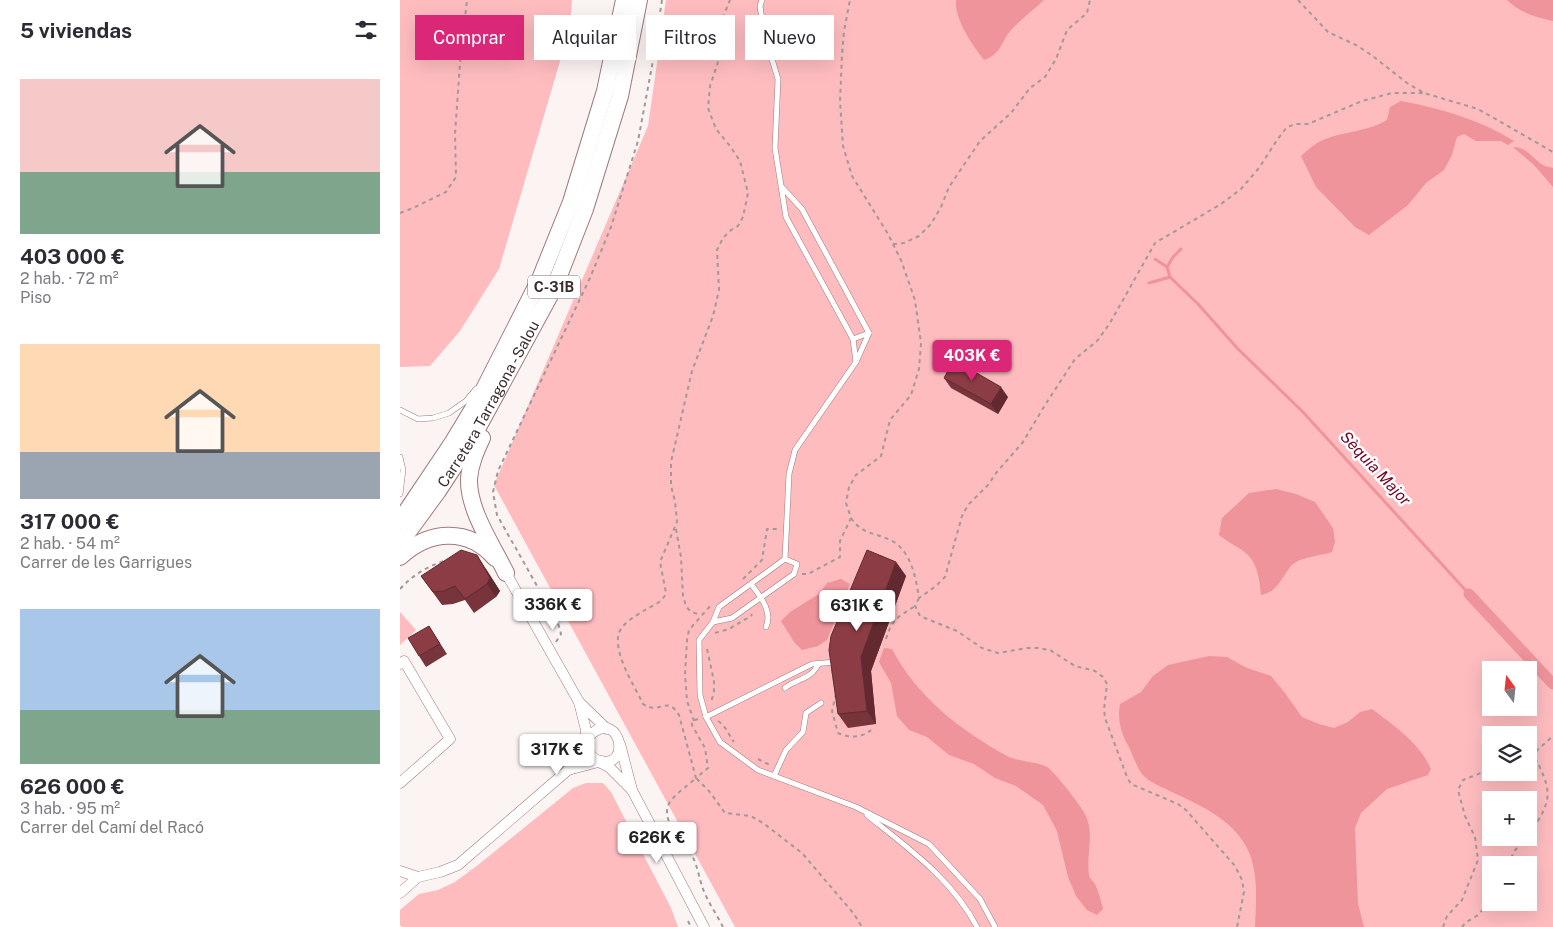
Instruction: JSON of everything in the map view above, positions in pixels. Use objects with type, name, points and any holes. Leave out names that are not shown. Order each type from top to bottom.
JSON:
[{"type":"highway","name":"Carretera Tarragona - Salou","points":[[400,520],[453,442],[496,366],[540,279],[571,202],[605,92],[624,0]]},
{"type":"highway","name":"Carretera Tarragona - Salou","points":[[400,543],[438,491],[470,442],[555,286],[585,209],[620,96],[639,0]]},
{"type":"highway","points":[[506,573],[477,514],[469,487],[469,478],[474,455],[516,375],[522,346]]},
{"type":"highway","points":[[400,556],[411,546],[430,538],[449,536],[479,544],[488,551],[506,573]]},
{"type":"street","points":[[506,573],[579,702],[586,730],[588,752],[610,767],[632,790]]},
{"type":"street","points":[[400,783],[450,739],[402,663]]},
{"type":"street","points":[[579,702],[607,729],[616,734],[632,790],[704,927]]},
{"type":"street","points":[[400,893],[418,877],[440,872],[458,864],[568,770],[587,741],[597,730],[607,729]]},
{"type":"street","points":[[568,770],[613,758],[620,749],[620,744]]},
{"type":"street","points":[[400,871],[418,877]]},
{"type":"lane","points":[[762,0],[760,6],[764,33],[778,79],[775,148],[786,217],[853,339],[856,362]]},
{"type":"lane","points":[[781,186],[802,209],[869,333]]},
{"type":"lane","points":[[853,339],[869,333]]},
{"type":"lane","points":[[785,559],[789,474],[795,450],[856,362],[869,333]]},
{"type":"lane","points":[[400,410],[418,419],[433,418],[449,413],[466,401],[496,366]]},
{"type":"lane","points":[[400,457],[404,470],[400,494]]},
{"type":"lane","points":[[713,622],[732,618],[794,574],[797,564],[785,559]]},
{"type":"lane","points":[[785,559],[718,607],[713,622],[699,640],[700,696],[706,717],[720,742],[758,770],[856,808],[929,844],[980,899],[995,927]]},
{"type":"lane","points":[[751,584],[765,606],[768,621],[766,627]]},
{"type":"lane","points":[[706,717],[812,664],[836,662]]},
{"type":"lane","points":[[785,688],[814,674],[819,664]]},
{"type":"lane","points":[[774,776],[786,750],[803,732],[806,713],[821,703]]},
{"type":"lane","points":[[856,808],[921,857],[967,907],[977,927]]},
{"type":"path","points":[[400,213],[446,192],[456,177],[455,134],[467,0]]},
{"type":"path","points":[[548,647],[558,641],[561,634],[558,623],[497,514],[493,492],[498,471],[590,278],[611,227],[638,141],[662,0]]},
{"type":"path","points":[[730,0],[720,30],[718,62],[710,86],[708,108],[716,129],[740,161],[748,193],[743,217],[738,226],[730,230],[723,238],[718,250],[719,290],[713,316],[692,371],[671,462],[671,486],[675,500],[677,522],[660,562],[666,593],[664,597],[631,618],[618,636],[623,663],[643,704],[654,708],[668,704],[674,706],[679,715],[696,778],[709,790],[725,813],[751,816],[802,853],[854,914],[862,927]]},
{"type":"path","points":[[850,0],[842,55],[840,101],[843,146],[852,176],[901,260],[915,300],[921,343],[919,369],[910,395],[890,420],[881,456],[856,475],[849,487],[846,503],[851,518],[857,527],[894,543],[905,555],[914,572],[919,598]]},
{"type":"path","points":[[893,244],[904,243],[919,236],[931,224],[941,207],[949,187],[980,141],[1010,113],[1030,88],[1045,77],[1056,59],[1068,30],[1087,13],[1090,0]]},
{"type":"path","points":[[1298,0],[1328,32],[1358,46],[1407,83],[1424,93],[1478,110],[1553,152]]},
{"type":"path","points":[[886,639],[890,626],[897,617],[915,606],[919,598],[945,577],[962,516],[968,505],[988,485],[1023,442],[1075,359],[1097,340],[1106,329],[1154,243],[1208,212],[1241,189],[1259,168],[1276,140],[1287,127],[1296,124],[1308,124],[1362,101],[1392,93],[1424,93]]},
{"type":"path","points":[[794,574],[808,574],[840,557],[840,541],[851,518]]},
{"type":"path","points":[[676,527],[681,557],[683,596],[686,606],[690,611],[701,616]]},
{"type":"path","points":[[400,589],[413,576],[447,560]]},
{"type":"path","points":[[710,636],[729,629],[752,616],[754,602]]},
{"type":"path","points":[[915,606],[920,616],[957,631],[982,648],[998,653],[1028,648],[1050,650],[1076,666],[1095,671],[1103,677],[1107,684],[1104,709],[1105,718],[1126,777],[1131,784],[1178,804],[1186,810],[1235,866],[1242,880],[1244,892],[1237,927]]},
{"type":"path","points":[[707,642],[714,681],[714,692],[710,706],[712,714],[726,726],[728,734],[735,743]]},
{"type":"path","points":[[836,662],[832,670],[836,694],[832,712],[838,734],[846,737],[866,735],[871,730]]},
{"type":"path","points":[[706,717],[692,721],[692,724],[705,748],[708,768],[675,796],[667,811],[669,822],[677,837],[688,849],[697,866],[702,888],[723,927]]},
{"type":"path","points":[[1537,750],[1553,736]]},
{"type":"path","points":[[752,756],[778,768]]},
{"type":"path","points":[[1537,761],[1547,780],[1550,792],[1542,817],[1537,824]]},
{"type":"path","points":[[1443,927],[1447,916],[1462,900],[1478,860],[1475,838],[1465,816],[1458,790],[1463,780],[1482,773]]},
{"type":"path","points":[[1462,927],[1482,910]]},
{"type":"shaded area","points":[[400,0],[572,0],[571,15],[534,15],[534,60],[560,60],[499,269],[460,331],[430,366],[400,367]]},
{"type":"shaded area","points":[[666,0],[1553,0],[1553,927],[735,927],[494,485],[648,126],[657,60],[735,60],[735,15],[664,15]]},
{"type":"shaded area","points":[[956,0],[1044,0],[1012,29],[995,54],[984,60],[961,24]]},
{"type":"shaded area","points":[[1507,0],[1553,0],[1553,21],[1523,11]]},
{"type":"shaded area","points":[[1401,101],[1459,116],[1487,127],[1514,141],[1508,145],[1501,141],[1476,141],[1464,134],[1457,137],[1452,155],[1444,170],[1426,183],[1408,205],[1369,235],[1355,227],[1316,187],[1301,156],[1323,140],[1372,127],[1387,120],[1390,107]]},
{"type":"shaded area","points":[[1513,147],[1518,147],[1541,164],[1553,168],[1553,187],[1534,165]]},
{"type":"shaded area","points":[[1276,489],[1296,494],[1315,502],[1333,528],[1335,542],[1332,552],[1295,563],[1275,588],[1267,594],[1261,595],[1257,570],[1251,559],[1242,550],[1219,535],[1222,518],[1249,493]]},
{"type":"shaded area","points":[[841,579],[850,584],[827,640],[818,646],[802,650],[794,642],[781,621],[790,612],[819,594],[827,583]]},
{"type":"shaded area","points":[[400,612],[416,630],[400,645]]},
{"type":"shaded area","points":[[884,648],[892,649],[914,682],[941,711],[973,735],[1007,756],[1047,767],[1067,789],[1083,810],[1088,821],[1090,836],[1089,875],[1100,896],[1103,909],[1097,915],[1087,910],[1076,896],[1068,877],[1057,831],[1043,805],[1016,786],[995,778],[974,764],[949,755],[927,737],[909,730],[897,716],[891,683],[879,662]]},
{"type":"shaded area","points":[[1209,656],[1227,657],[1247,668],[1271,676],[1302,717],[1319,724],[1334,728],[1348,722],[1360,712],[1372,709],[1405,735],[1426,760],[1431,769],[1428,775],[1387,789],[1361,813],[1355,828],[1358,904],[1364,927],[1255,927],[1255,877],[1251,857],[1241,838],[1214,814],[1152,782],[1140,772],[1122,732],[1119,721],[1120,704],[1141,692],[1153,676],[1168,665]]},
{"type":"shaded area","points":[[586,783],[603,783],[611,792],[671,908],[678,927],[402,927],[400,925],[400,910],[419,894],[438,890],[455,882],[573,788]]},
{"type":"building","points":[[954,360],[1001,387],[991,404],[944,378]]},
{"type":"building","points":[[461,550],[477,555],[490,578],[487,584],[465,599],[455,586],[444,591],[433,592],[421,576]]},
{"type":"building","points":[[867,550],[896,562],[861,657],[867,711],[838,714],[829,650],[831,636]]},
{"type":"building","points":[[429,626],[440,644],[419,656],[408,638]]},
{"type":"waterway","name":"Sèquia Major","points":[[1181,249],[1167,267],[1170,277],[1198,304],[1238,349],[1302,411],[1469,594]]},
{"type":"waterway","name":"Sèquia Major","points":[[1155,259],[1167,267]]},
{"type":"waterway","name":"Sèquia Major","points":[[1149,283],[1170,277]]},
{"type":"waterway","name":"Sèquia Major","points":[[1469,594],[1553,684]]}]
